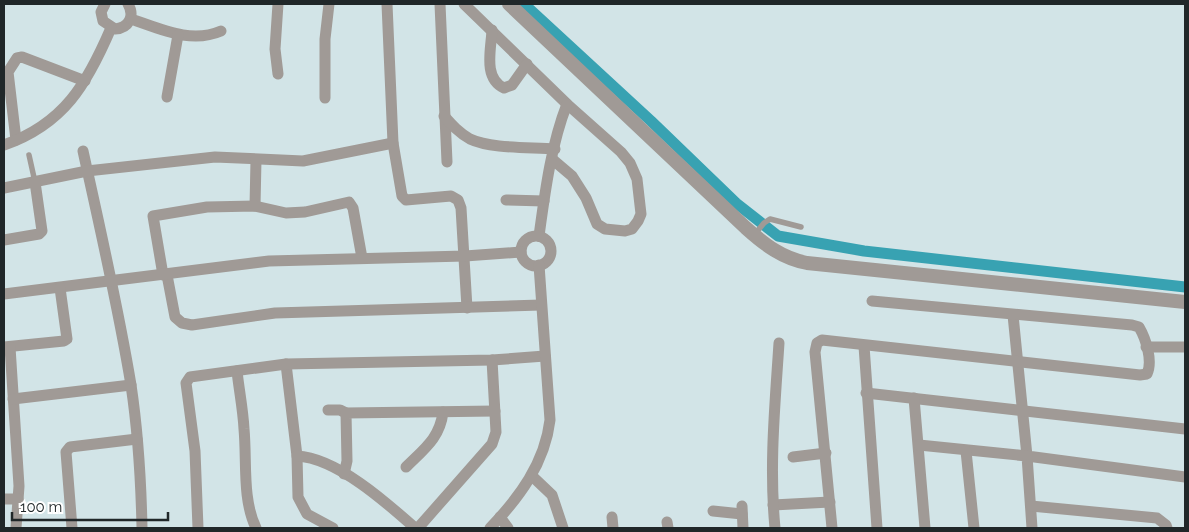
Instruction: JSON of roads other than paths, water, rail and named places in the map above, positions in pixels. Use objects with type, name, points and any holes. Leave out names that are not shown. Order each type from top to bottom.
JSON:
[{"type":"street","points":[[101,5],[103,21],[110,28],[120,29],[131,19],[132,10],[128,4]]},
{"type":"street","points":[[278,4],[275,49],[278,74]]},
{"type":"street","points":[[325,98],[325,39],[328,4]]},
{"type":"street","points":[[388,4],[394,143],[403,199],[451,196],[458,200],[461,208],[467,308]]},
{"type":"street","points":[[440,4],[447,162]]},
{"type":"street","points":[[444,116],[458,131],[471,139],[484,143],[554,154],[572,176],[586,198],[597,224],[605,228],[624,231],[635,226],[640,214],[637,179],[630,163],[621,152],[567,104],[464,4]]},
{"type":"street","points":[[509,4],[759,229],[785,257],[807,263],[1185,302]]},
{"type":"street","points":[[131,19],[178,35],[207,36],[221,30]]},
{"type":"street","points":[[4,145],[43,127],[62,111],[94,67],[110,28]]},
{"type":"street","points":[[492,30],[490,76],[496,84],[504,88],[512,85],[526,64]]},
{"type":"street","points":[[166,97],[178,35]]},
{"type":"street","points":[[16,140],[8,72],[16,58],[22,57],[85,81]]},
{"type":"street","points":[[539,236],[544,201],[567,104]]},
{"type":"street","points":[[4,188],[87,171],[215,157],[303,161],[394,143]]},
{"type":"street","points":[[83,150],[112,281],[131,385],[138,439],[142,528]]},
{"type":"street","points":[[255,206],[256,160]]},
{"type":"street","points":[[4,240],[39,234],[42,231],[35,182]]},
{"type":"street","points":[[506,200],[544,201]]},
{"type":"street","points":[[362,258],[353,208],[348,202],[305,212],[286,213],[255,206],[207,207],[153,216],[175,318],[182,323],[192,325],[275,312],[541,305]]},
{"type":"street","points":[[539,236],[547,241],[551,250],[547,260],[538,265],[525,261],[521,252],[526,239],[539,236]]},
{"type":"street","points":[[4,294],[269,261],[465,256],[521,252]]},
{"type":"street","points":[[490,528],[532,476],[548,433],[550,420],[538,265]]},
{"type":"street","points":[[16,528],[18,500],[14,400],[7,347],[64,341],[67,339],[60,288]]},
{"type":"street","points":[[832,528],[815,352],[817,343],[822,340],[864,346],[1147,374],[1150,368],[1146,347],[1139,327],[1132,325],[872,301]]},
{"type":"street","points":[[1013,315],[1032,528]]},
{"type":"street","points":[[775,528],[772,446],[779,343]]},
{"type":"street","points":[[864,346],[877,528]]},
{"type":"street","points":[[1146,347],[1185,347]]},
{"type":"street","points":[[198,528],[195,451],[186,383],[190,377],[286,364],[492,360],[545,356]]},
{"type":"street","points":[[297,456],[315,459],[344,474],[373,492],[417,528],[492,444],[496,432],[492,360]]},
{"type":"street","points":[[286,364],[297,456],[298,497],[301,507],[307,514],[333,528]]},
{"type":"street","points":[[237,371],[244,427],[248,498],[251,519],[256,528]]},
{"type":"street","points":[[14,400],[131,385]]},
{"type":"street","points":[[866,393],[1185,429]]},
{"type":"street","points":[[914,398],[925,528]]},
{"type":"street","points":[[328,410],[340,410],[346,413],[495,410]]},
{"type":"street","points":[[406,467],[437,434],[441,427],[443,412]]},
{"type":"street","points":[[344,474],[347,461],[346,413]]},
{"type":"street","points":[[72,528],[66,452],[70,447],[138,439]]},
{"type":"street","points":[[919,445],[1027,456],[1185,477]]},
{"type":"street","points":[[966,451],[974,528]]},
{"type":"street","points":[[793,457],[826,453]]},
{"type":"street","points":[[532,476],[552,495],[563,528]]},
{"type":"street","points":[[4,500],[18,500]]},
{"type":"street","points":[[773,505],[830,502]]},
{"type":"street","points":[[1031,506],[1157,518],[1167,528]]},
{"type":"street","points":[[713,511],[742,510],[743,528]]},
{"type":"street","points":[[500,517],[508,528]]},
{"type":"lane","points":[[29,155],[35,182]]},
{"type":"lane","points":[[759,229],[770,219],[801,227]]},
{"type":"waterway","points":[[524,4],[651,121],[736,203],[778,236],[864,251],[1185,287]]}]
